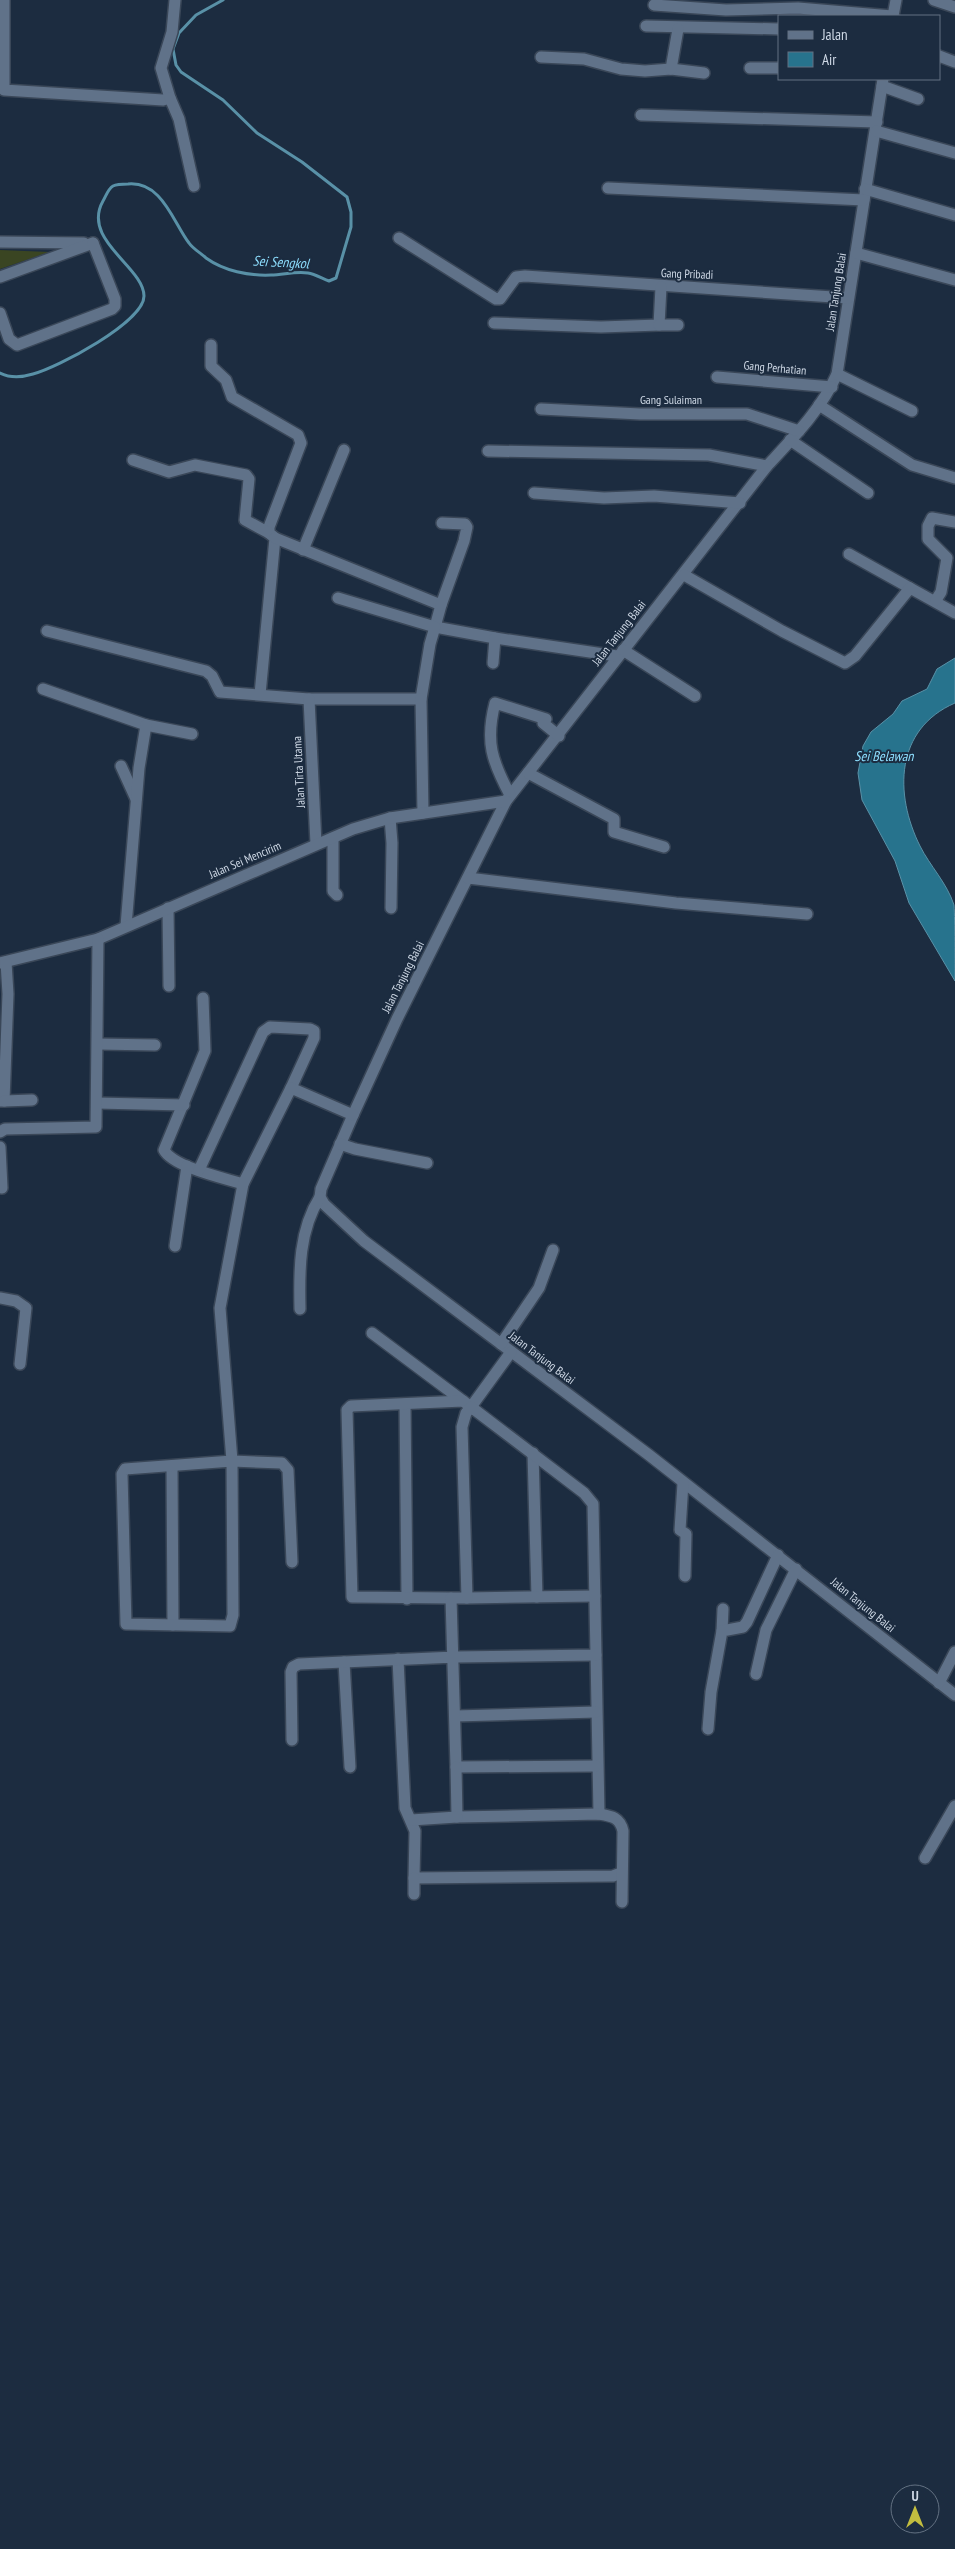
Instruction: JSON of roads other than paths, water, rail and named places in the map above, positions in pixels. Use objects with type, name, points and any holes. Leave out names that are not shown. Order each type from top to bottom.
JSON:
[{"type":"street","points":[[4,0],[4,90],[163,100],[170,98]]},
{"type":"street","points":[[175,0],[172,32],[161,68],[179,119],[194,186]]},
{"type":"street","points":[[893,15],[896,0]]},
{"type":"street","points":[[934,0],[955,7]]},
{"type":"street","points":[[654,5],[726,10],[798,4],[885,15]]},
{"type":"street","points":[[646,26],[778,29]]},
{"type":"street","points":[[671,69],[678,28]]},
{"type":"street","points":[[541,56],[584,59],[621,69],[646,71],[671,69],[704,73]]},
{"type":"street","points":[[940,56],[955,62]]},
{"type":"street","points":[[750,68],[778,68]]},
{"type":"street","points":[[882,82],[918,99]]},
{"type":"street","name":"Jalan Tanjung Balai","points":[[882,82],[837,374],[832,387],[799,431],[767,466],[684,575],[620,653],[559,736],[508,798],[397,1020],[352,1115],[321,1189],[320,1197],[324,1204],[364,1241],[778,1555],[955,1695]]},
{"type":"street","points":[[641,115],[876,126],[955,153]]},
{"type":"street","points":[[608,188],[864,194],[955,215]]},
{"type":"street","name":"Gang Pribadi","points":[[399,238],[493,299],[500,299],[516,277],[526,276],[661,287],[848,298]]},
{"type":"street","points":[[0,242],[93,243]]},
{"type":"street","points":[[0,276],[93,243]]},
{"type":"street","points":[[0,313],[9,339],[17,345],[115,306],[115,300],[93,243]]},
{"type":"street","points":[[856,253],[955,280]]},
{"type":"street","points":[[659,325],[661,287]]},
{"type":"street","points":[[494,323],[592,327],[678,326]]},
{"type":"street","points":[[211,345],[211,366],[226,380],[232,397],[298,435],[301,443],[270,521],[272,536],[260,694]]},
{"type":"street","points":[[837,374],[912,411]]},
{"type":"street","name":"Gang Perhatian","points":[[717,378],[832,387]]},
{"type":"street","points":[[819,405],[912,465],[955,478]]},
{"type":"street","name":"Gang Sulaiman","points":[[541,409],[640,414],[747,414],[799,431]]},
{"type":"street","points":[[790,440],[868,492]]},
{"type":"street","points":[[303,550],[344,450]]},
{"type":"street","points":[[488,451],[700,455],[767,466]]},
{"type":"street","points":[[133,460],[169,472],[195,465],[246,475],[249,479],[245,520],[272,536],[303,550],[440,606]]},
{"type":"street","points":[[534,492],[604,498],[634,495],[663,496],[740,503]]},
{"type":"street","points":[[936,600],[950,568],[946,555],[928,539],[928,526],[932,518],[955,522]]},
{"type":"street","points":[[423,814],[421,699],[430,644],[440,606],[464,541],[467,527],[465,524],[442,523]]},
{"type":"street","points":[[849,554],[910,588],[936,600],[955,613]]},
{"type":"street","points":[[684,575],[782,631],[845,663],[855,656],[910,588]]},
{"type":"street","points":[[338,598],[435,627],[495,638],[620,653],[695,696]]},
{"type":"street","points":[[48,632],[206,671],[212,676],[220,692],[308,698],[421,699]]},
{"type":"street","points":[[493,663],[495,638]]},
{"type":"street","points":[[43,689],[146,725],[192,734]]},
{"type":"street","name":"Jalan Tirta Utama","points":[[308,698],[316,844]]},
{"type":"street","points":[[508,798],[494,765],[492,755],[490,738],[495,703],[546,719],[543,722],[559,736]]},
{"type":"street","points":[[126,926],[136,801],[146,725]]},
{"type":"street","points":[[121,766],[136,801]]},
{"type":"street","points":[[528,773],[614,819],[614,832],[664,846]]},
{"type":"street","name":"Jalan Sei Mencirim","points":[[3,962],[98,939],[353,829],[390,818],[423,814],[508,798]]},
{"type":"street","points":[[390,818],[391,908]]},
{"type":"street","points":[[333,838],[333,891],[336,896]]},
{"type":"street","points":[[468,878],[676,902],[807,914]]},
{"type":"street","points":[[168,908],[169,986]]},
{"type":"street","points":[[0,1132],[5,1129],[96,1127],[98,939]]},
{"type":"street","points":[[3,962],[8,994],[2,1101],[32,1100]]},
{"type":"street","points":[[203,998],[205,1050],[164,1150],[166,1154],[187,1166],[243,1184]]},
{"type":"street","points":[[199,1170],[263,1032],[270,1026],[314,1031],[314,1038],[291,1088],[243,1184],[220,1308],[232,1461],[232,1623],[227,1626],[127,1625],[124,1622],[122,1476],[125,1469],[232,1461],[270,1461],[286,1466],[288,1470],[292,1562]]},
{"type":"street","points":[[98,1044],[155,1045]]},
{"type":"street","points":[[291,1088],[352,1115]]},
{"type":"street","points":[[97,1103],[184,1105]]},
{"type":"street","points":[[340,1144],[355,1150],[427,1163]]},
{"type":"street","points":[[0,1148],[2,1188]]},
{"type":"street","points":[[174,1246],[187,1166]]},
{"type":"street","points":[[300,1308],[300,1254],[310,1214],[320,1197]]},
{"type":"street","points":[[501,1344],[539,1288],[554,1250]]},
{"type":"street","points":[[0,1298],[16,1301],[26,1308],[20,1364]]},
{"type":"street","points":[[372,1333],[584,1492],[593,1504],[596,1766],[599,1814]]},
{"type":"street","points":[[467,1598],[462,1427],[467,1404],[512,1352]]},
{"type":"street","points":[[406,1404],[407,1599]]},
{"type":"street","points":[[467,1404],[350,1406],[347,1412],[352,1597],[407,1599],[595,1596]]},
{"type":"street","points":[[533,1453],[537,1597]]},
{"type":"street","points":[[172,1466],[173,1625]]},
{"type":"street","points":[[683,1483],[680,1530],[686,1534],[685,1576]]},
{"type":"street","points":[[722,1631],[742,1627],[747,1622],[778,1555]]},
{"type":"street","points":[[756,1674],[766,1630],[796,1569]]},
{"type":"street","points":[[452,1598],[457,1817]]},
{"type":"street","points":[[708,1729],[711,1692],[722,1631],[723,1609]]},
{"type":"street","points":[[939,1683],[955,1652]]},
{"type":"street","points":[[292,1740],[291,1672],[293,1667],[299,1664],[454,1657],[596,1655]]},
{"type":"street","points":[[398,1659],[405,1808],[415,1830],[414,1894]]},
{"type":"street","points":[[344,1662],[350,1767]]},
{"type":"street","points":[[455,1716],[596,1712]]},
{"type":"street","points":[[456,1768],[596,1766]]},
{"type":"street","points":[[925,1858],[955,1806]]},
{"type":"street","points":[[410,1820],[457,1817],[599,1814],[616,1818],[621,1823],[624,1863],[620,1873],[614,1876],[414,1878]]},
{"type":"street","points":[[620,1873],[623,1881],[622,1902]]},
{"type":"water","name":"Sei Belawan","points":[[955,658],[955,703],[935,714],[921,729],[911,746],[905,765],[904,785],[906,805],[920,846],[947,889],[954,905],[955,981],[909,903],[895,861],[862,800],[858,773],[863,746],[871,732],[893,714],[902,701],[927,689],[937,669]]},
{"type":"waterway","name":"Sei Sengkol","points":[[0,373],[12,376],[25,376],[60,363],[79,354],[115,331],[140,307],[144,296],[141,285],[106,241],[100,228],[98,215],[103,201],[110,189],[116,185],[140,185],[150,189],[172,214],[191,245],[213,263],[237,272],[254,275],[308,273],[329,281],[336,278],[351,227],[351,212],[347,197],[302,162],[257,133],[223,100],[181,72],[176,65],[173,49],[179,33],[196,15],[223,0]]}]
